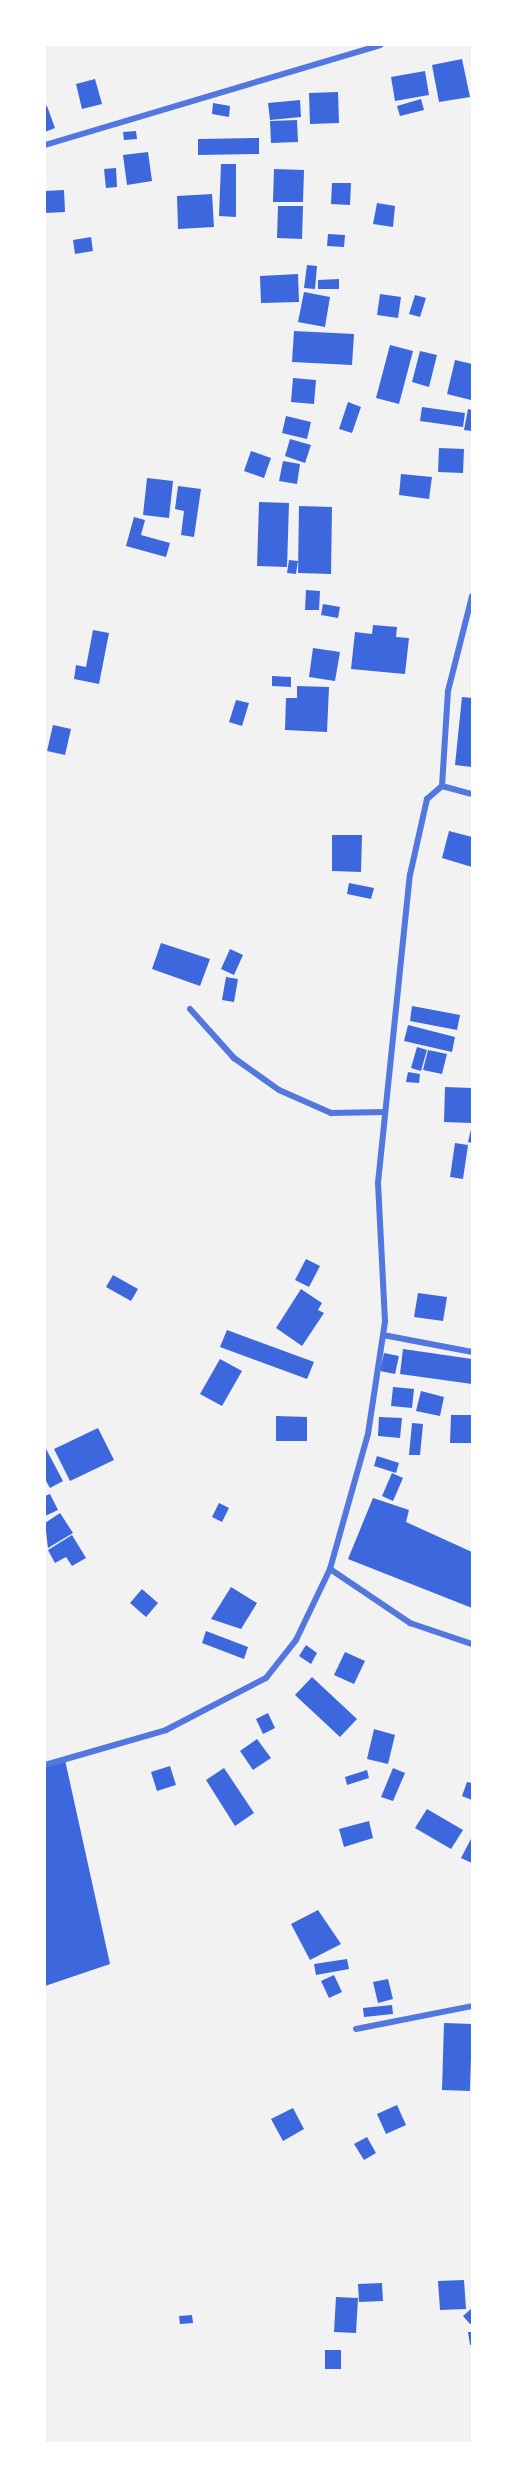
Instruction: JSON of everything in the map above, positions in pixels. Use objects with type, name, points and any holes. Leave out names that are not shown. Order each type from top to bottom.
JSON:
[{"type":"street","points":[[45,145],[380,45]]},
{"type":"street","points":[[45,1766],[166,1730],[266,1678],[296,1640],[330,1569],[368,1434],[383,1335],[378,1183],[410,875],[428,799],[442,786],[448,691],[472,596]]},
{"type":"street","points":[[442,786],[472,794]]},
{"type":"street","points":[[190,1009],[234,1058],[279,1090],[331,1113],[385,1112]]},
{"type":"street","points":[[383,1335],[472,1352]]},
{"type":"street","points":[[330,1569],[410,1623],[472,1644]]},
{"type":"street","points":[[356,2029],[472,2006]]},
{"type":"building","points":[[462,59],[470,97],[439,102],[432,65]]},
{"type":"building","points":[[425,71],[429,95],[395,101],[391,77]]},
{"type":"building","points":[[95,79],[102,104],[82,109],[76,84]]},
{"type":"building","points":[[338,92],[339,123],[310,124],[309,93]]},
{"type":"building","points":[[421,99],[424,110],[400,116],[397,106]]},
{"type":"building","points":[[300,100],[301,117],[270,120],[268,103]]},
{"type":"building","points":[[213,103],[230,106],[229,117],[212,114]]},
{"type":"building","points":[[47,106],[55,128],[45,132],[45,107]]},
{"type":"building","points":[[297,120],[298,142],[271,143],[270,121]]},
{"type":"building","points":[[136,131],[137,139],[124,140],[123,132]]},
{"type":"building","points":[[259,138],[259,154],[198,155],[198,139]]},
{"type":"building","points":[[148,152],[152,181],[127,185],[123,155]]},
{"type":"building","points":[[221,164],[236,164],[236,217],[219,216]]},
{"type":"building","points":[[116,168],[117,187],[106,188],[104,169]]},
{"type":"building","points":[[274,169],[304,170],[303,202],[273,202]]},
{"type":"building","points":[[332,183],[351,183],[350,205],[331,204]]},
{"type":"building","points":[[64,190],[65,212],[45,213],[45,191]]},
{"type":"building","points":[[212,194],[214,227],[178,229],[177,196]]},
{"type":"building","points":[[377,203],[395,206],[393,227],[373,224]]},
{"type":"building","points":[[278,206],[303,206],[302,239],[277,238]]},
{"type":"building","points":[[328,234],[345,235],[344,247],[327,246]]},
{"type":"building","points":[[91,237],[93,251],[75,254],[73,240]]},
{"type":"building","points":[[307,265],[317,266],[315,289],[304,288]]},
{"type":"building","points":[[298,274],[299,302],[261,303],[260,276]]},
{"type":"building","points":[[339,279],[339,289],[318,289],[318,280]]},
{"type":"building","points":[[304,292],[330,297],[325,327],[298,322]]},
{"type":"building","points":[[380,294],[401,297],[398,318],[377,315]]},
{"type":"building","points":[[415,295],[426,298],[420,317],[409,314]]},
{"type":"building","points":[[294,331],[354,334],[352,365],[292,362]]},
{"type":"building","points":[[390,345],[413,351],[399,404],[376,398]]},
{"type":"building","points":[[420,351],[437,355],[429,387],[412,382]]},
{"type":"building","points":[[455,360],[472,364],[471,400],[447,394]]},
{"type":"building","points":[[293,378],[316,380],[314,404],[291,402]]},
{"type":"building","points":[[348,402],[361,407],[352,433],[339,429]]},
{"type":"building","points":[[422,407],[465,413],[463,427],[420,421]]},
{"type":"building","points":[[468,409],[472,410],[472,431],[464,430]]},
{"type":"building","points":[[286,416],[311,422],[307,439],[282,433]]},
{"type":"building","points":[[290,439],[311,445],[305,463],[285,456]]},
{"type":"building","points":[[439,448],[464,449],[463,473],[438,472]]},
{"type":"building","points":[[251,451],[271,458],[264,478],[244,471]]},
{"type":"building","points":[[283,461],[300,464],[297,484],[279,481]]},
{"type":"building","points":[[401,474],[432,477],[429,499],[399,495]]},
{"type":"building","points":[[147,478],[173,481],[169,518],[143,515]]},
{"type":"building","points":[[178,486],[201,489],[194,537],[181,535],[184,511],[175,509]]},
{"type":"building","points":[[259,502],[289,503],[287,567],[257,566]]},
{"type":"building","points":[[299,506],[332,507],[331,574],[298,573]]},
{"type":"building","points":[[134,517],[145,520],[141,535],[170,543],[166,557],[126,546]]},
{"type":"building","points":[[289,560],[298,561],[296,574],[287,573]]},
{"type":"building","points":[[306,590],[320,591],[319,610],[305,610]]},
{"type":"building","points":[[323,604],[340,607],[338,618],[321,615]]},
{"type":"building","points":[[373,625],[397,627],[396,637],[409,638],[405,674],[351,669],[355,632],[372,634]]},
{"type":"building","points":[[93,630],[109,633],[99,684],[74,679],[76,665],[86,667]]},
{"type":"building","points":[[313,648],[340,652],[335,681],[309,677]]},
{"type":"building","points":[[272,676],[291,677],[291,687],[272,686]]},
{"type":"building","points":[[297,686],[329,687],[327,732],[285,730],[286,698],[297,698]]},
{"type":"building","points":[[462,697],[472,698],[472,767],[455,765]]},
{"type":"building","points":[[236,700],[249,703],[242,726],[229,722]]},
{"type":"building","points":[[53,725],[71,729],[65,755],[47,751]]},
{"type":"building","points":[[449,831],[472,837],[472,867],[442,858]]},
{"type":"building","points":[[332,835],[362,835],[361,872],[332,871]]},
{"type":"building","points":[[349,883],[374,888],[371,899],[347,894]]},
{"type":"building","points":[[161,943],[210,959],[200,986],[152,969]]},
{"type":"building","points":[[230,949],[243,955],[234,975],[221,969]]},
{"type":"building","points":[[226,977],[238,979],[234,1002],[222,1000]]},
{"type":"building","points":[[412,1006],[460,1015],[457,1030],[410,1021]]},
{"type":"building","points":[[408,1025],[455,1037],[452,1052],[404,1041]]},
{"type":"building","points":[[417,1047],[427,1050],[421,1071],[411,1068]]},
{"type":"building","points":[[428,1050],[447,1054],[442,1074],[423,1070]]},
{"type":"building","points":[[408,1072],[420,1074],[419,1083],[406,1082]]},
{"type":"building","points":[[445,1087],[472,1088],[472,1123],[444,1122]]},
{"type":"building","points":[[472,1125],[472,1143],[468,1142]]},
{"type":"building","points":[[455,1143],[468,1145],[463,1179],[450,1177]]},
{"type":"building","points":[[306,1259],[320,1266],[309,1287],[295,1280]]},
{"type":"building","points":[[113,1275],[138,1289],[131,1301],[106,1287]]},
{"type":"building","points":[[301,1289],[322,1303],[318,1310],[324,1313],[302,1346],[276,1328]]},
{"type":"building","points":[[418,1293],[447,1297],[443,1321],[414,1317]]},
{"type":"building","points":[[227,1330],[314,1362],[307,1379],[220,1347]]},
{"type":"building","points":[[403,1349],[472,1359],[472,1384],[400,1374]]},
{"type":"building","points":[[384,1353],[399,1356],[395,1374],[380,1371]]},
{"type":"building","points":[[220,1359],[242,1371],[222,1406],[200,1394]]},
{"type":"building","points":[[393,1387],[414,1389],[412,1408],[391,1406]]},
{"type":"building","points":[[421,1391],[444,1397],[440,1416],[416,1411]]},
{"type":"building","points":[[451,1415],[472,1415],[471,1443],[450,1443]]},
{"type":"building","points":[[276,1416],[307,1417],[307,1441],[276,1441]]},
{"type":"building","points":[[379,1417],[402,1418],[400,1438],[378,1436]]},
{"type":"building","points":[[412,1423],[423,1424],[420,1455],[409,1455]]},
{"type":"building","points":[[98,1428],[114,1460],[70,1481],[54,1449]]},
{"type":"building","points":[[45,1447],[63,1481],[50,1488],[45,1479]]},
{"type":"building","points":[[377,1456],[399,1463],[396,1473],[374,1466]]},
{"type":"building","points":[[392,1473],[403,1478],[393,1501],[382,1496]]},
{"type":"building","points":[[50,1494],[58,1510],[45,1516],[45,1496]]},
{"type":"building","points":[[373,1498],[409,1510],[406,1522],[472,1552],[472,1608],[348,1559]]},
{"type":"building","points":[[219,1503],[229,1508],[222,1522],[212,1517]]},
{"type":"building","points":[[60,1513],[73,1533],[48,1548],[45,1523]]},
{"type":"building","points":[[72,1535],[86,1558],[72,1566],[66,1557],[55,1563],[48,1550]]},
{"type":"building","points":[[231,1587],[257,1603],[241,1629],[211,1619]]},
{"type":"building","points":[[142,1589],[158,1603],[146,1617],[130,1603]]},
{"type":"building","points":[[206,1631],[248,1647],[244,1659],[202,1643]]},
{"type":"building","points":[[306,1645],[317,1653],[311,1664],[299,1656]]},
{"type":"building","points":[[345,1652],[365,1661],[354,1684],[334,1675]]},
{"type":"building","points":[[312,1677],[357,1719],[340,1737],[295,1695]]},
{"type":"building","points":[[268,1713],[275,1728],[263,1734],[256,1719]]},
{"type":"building","points":[[374,1729],[395,1735],[388,1764],[367,1759]]},
{"type":"building","points":[[257,1739],[271,1758],[253,1770],[240,1751]]},
{"type":"building","points":[[65,1760],[110,1964],[45,1986],[45,1767]]},
{"type":"building","points":[[170,1766],[176,1785],[157,1791],[151,1772]]},
{"type":"building","points":[[224,1768],[254,1813],[235,1826],[206,1780]]},
{"type":"building","points":[[393,1768],[405,1773],[393,1801],[381,1797]]},
{"type":"building","points":[[367,1770],[369,1778],[347,1785],[345,1777]]},
{"type":"building","points":[[467,1782],[472,1783],[472,1800],[462,1796]]},
{"type":"building","points":[[427,1809],[463,1830],[451,1849],[415,1828]]},
{"type":"building","points":[[369,1821],[373,1838],[344,1847],[339,1829]]},
{"type":"building","points":[[472,1837],[472,1863],[461,1858]]},
{"type":"building","points":[[318,1910],[341,1944],[310,1960],[291,1924]]},
{"type":"building","points":[[347,1959],[349,1969],[316,1975],[314,1964]]},
{"type":"building","points":[[334,1975],[342,1992],[329,1998],[321,1981]]},
{"type":"building","points":[[388,1979],[393,1999],[378,2003],[373,1982]]},
{"type":"building","points":[[392,2005],[393,2014],[364,2017],[363,2008]]},
{"type":"building","points":[[444,2023],[472,2024],[470,2091],[442,2090]]},
{"type":"building","points":[[397,2105],[406,2125],[386,2134],[377,2114]]},
{"type":"building","points":[[293,2108],[304,2129],[283,2141],[271,2119]]},
{"type":"building","points":[[367,2137],[376,2153],[364,2160],[354,2144]]},
{"type":"building","points":[[464,2280],[466,2309],[440,2310],[438,2281]]},
{"type":"building","points":[[382,2283],[383,2301],[359,2302],[358,2284]]},
{"type":"building","points":[[336,2297],[358,2298],[356,2333],[334,2332]]},
{"type":"building","points":[[472,2308],[472,2323],[470,2324],[463,2316]]},
{"type":"building","points":[[192,2315],[193,2323],[180,2324],[179,2316]]},
{"type":"building","points":[[468,2332],[472,2332],[472,2345],[470,2345]]},
{"type":"building","points":[[325,2350],[341,2350],[341,2369],[325,2369]]}]
